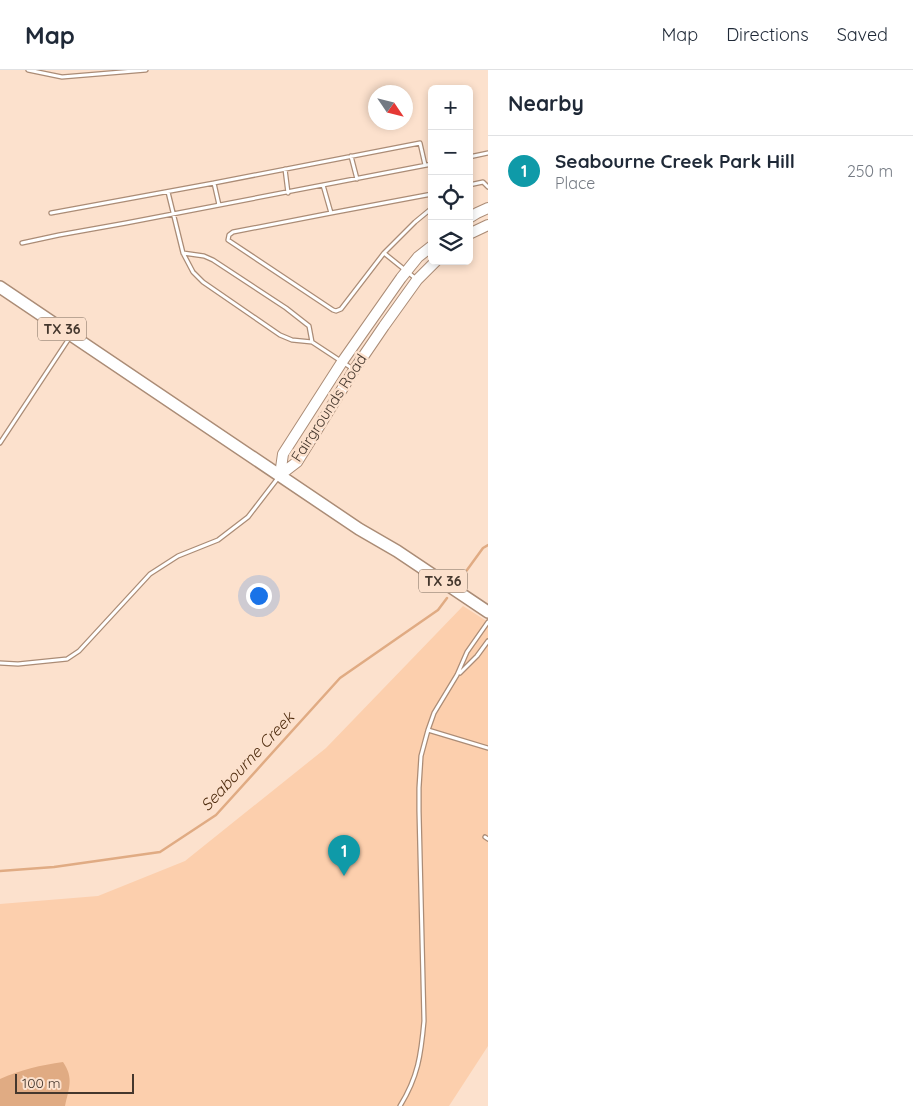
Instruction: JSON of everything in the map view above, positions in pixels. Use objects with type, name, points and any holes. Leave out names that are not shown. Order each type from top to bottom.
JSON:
[{"type":"main road","name":"TX 36","points":[[0,286],[280,475],[488,612]]},
{"type":"street","points":[[473,216],[488,208]]},
{"type":"street","points":[[473,232],[488,225]]},
{"type":"street","name":"Fairgrounds Road","points":[[280,475],[283,454],[342,362],[406,271],[428,249]]},
{"type":"street","name":"Fairgrounds Road","points":[[280,475],[297,462],[354,370],[384,326],[417,280],[432,265]]},
{"type":"lane","points":[[28,70],[62,77],[146,70]]},
{"type":"lane","points":[[51,213],[420,143],[425,165]]},
{"type":"lane","points":[[473,156],[488,153]]},
{"type":"lane","points":[[351,156],[357,179]]},
{"type":"lane","points":[[22,243],[428,165]]},
{"type":"lane","points":[[285,169],[288,192]]},
{"type":"lane","points":[[473,184],[483,182],[488,187]]},
{"type":"lane","points":[[214,183],[220,205]]},
{"type":"lane","points":[[323,185],[331,213]]},
{"type":"lane","points":[[168,192],[183,253],[193,272],[202,282],[280,335],[292,340],[312,342],[354,370]]},
{"type":"lane","points":[[428,195],[233,232],[229,235],[228,240],[336,311],[341,309],[384,254],[428,211]]},
{"type":"lane","points":[[183,253],[204,256],[213,260],[286,308],[309,326],[312,342]]},
{"type":"lane","points":[[384,254],[417,280]]},
{"type":"lane","points":[[0,443],[72,335]]},
{"type":"lane","points":[[0,663],[18,664],[67,659],[79,651],[150,574],[178,556],[218,540],[248,518],[280,475]]},
{"type":"lane","points":[[400,1106],[412,1085],[418,1066],[422,1049],[424,1021],[419,788],[421,756],[434,713],[458,675],[467,652],[488,622]]},
{"type":"lane","points":[[458,675],[477,656],[488,641]]},
{"type":"lane","points":[[428,730],[488,748]]},
{"type":"shaded area","points":[[463,606],[488,622],[488,1046],[449,1106],[0,1106],[0,904],[98,896],[185,861],[326,748]]},
{"type":"shaded area","points":[[63,1062],[70,1078],[65,1106],[0,1106],[0,1079],[31,1068]]},
{"type":"waterway","name":"Seabourne Creek","points":[[459,581],[483,548],[488,545]]},
{"type":"waterway","name":"Seabourne Creek","points":[[0,871],[54,867],[160,852],[216,815],[340,678],[438,610],[447,598]]},
{"type":"place","name":"Seabourne Creek Park Hill","points":[[344,876]]}]
